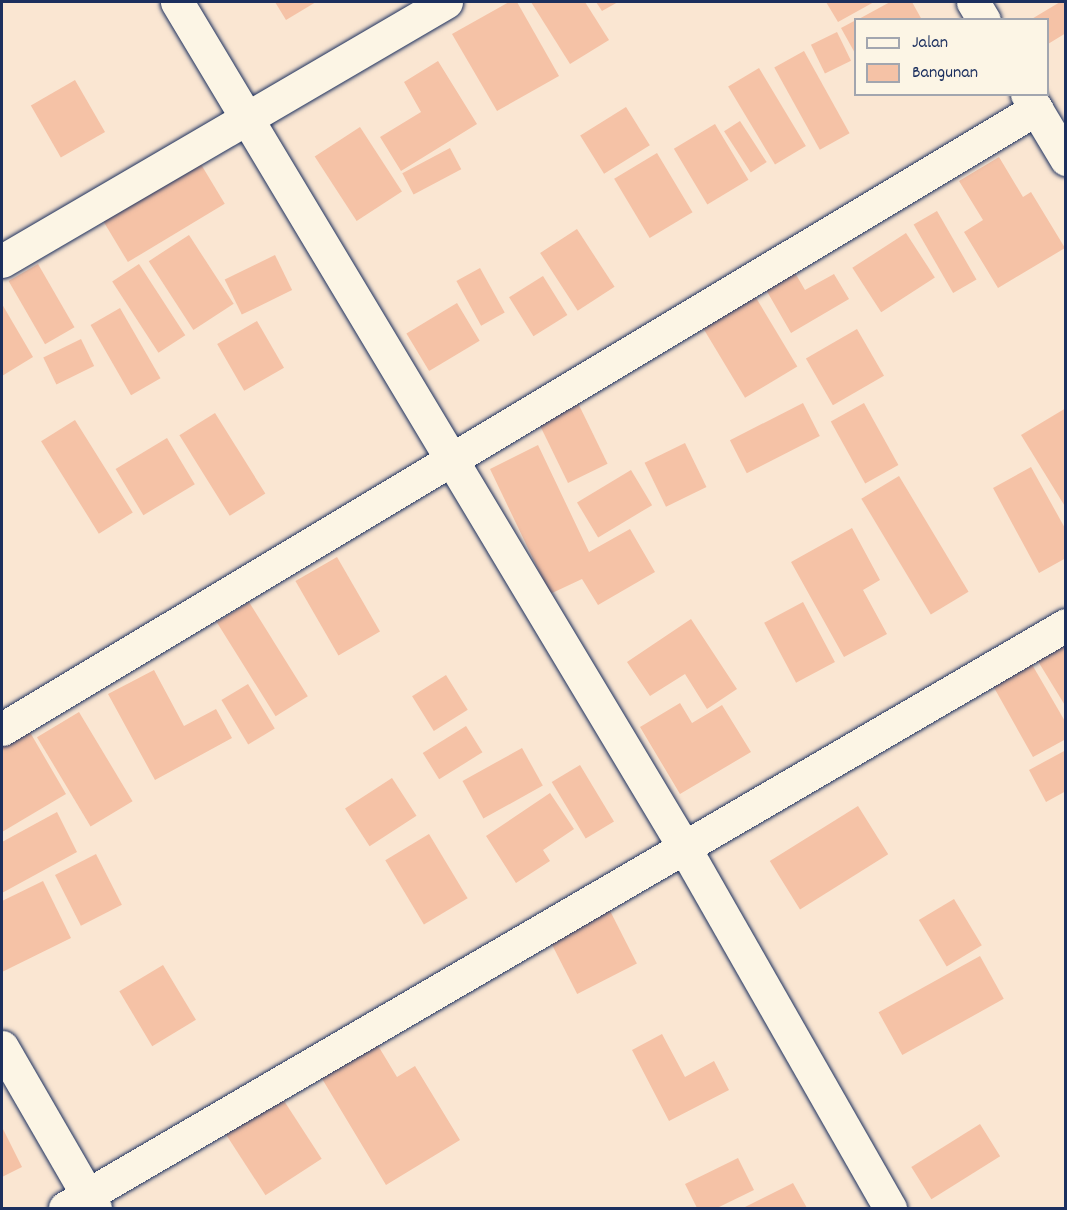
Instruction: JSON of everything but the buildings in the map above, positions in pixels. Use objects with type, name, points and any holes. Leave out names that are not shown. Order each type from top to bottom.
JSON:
[{"type":"street","points":[[177,2],[684,847],[890,1209]]},
{"type":"street","points":[[2,261],[446,2]]},
{"type":"street","points":[[974,2],[983,18]]},
{"type":"street","points":[[2,729],[453,459],[1031,102],[1065,159]]},
{"type":"street","points":[[2,1047],[82,1204],[684,847],[1065,625]]}]
